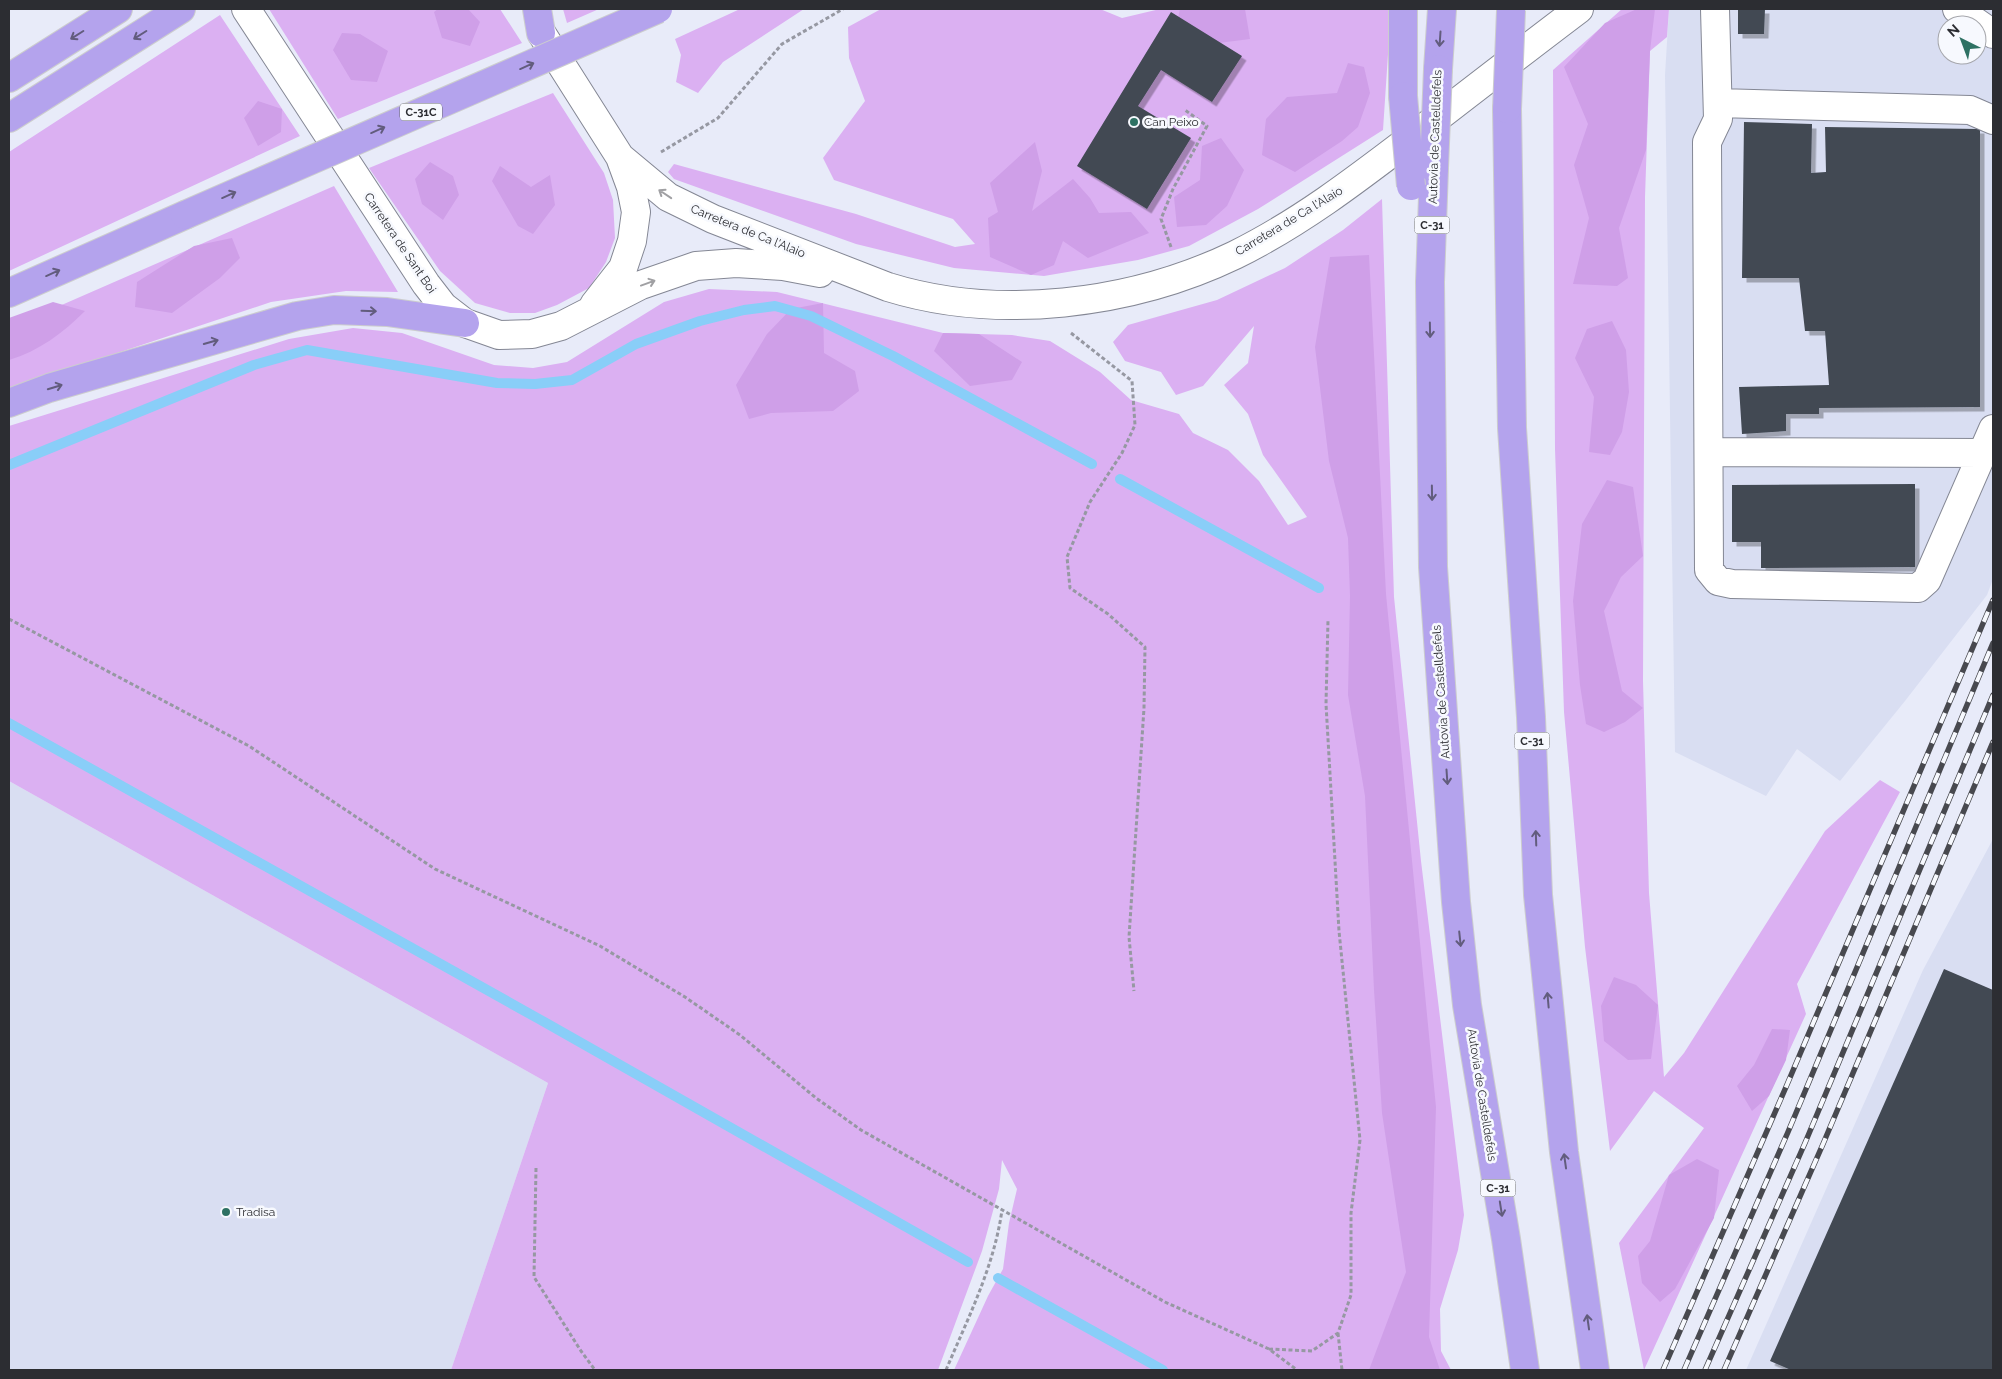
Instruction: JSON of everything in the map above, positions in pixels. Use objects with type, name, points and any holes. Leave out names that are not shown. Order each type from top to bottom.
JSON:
[{"type":"highway","points":[[9,78],[118,9]]},
{"type":"highway","points":[[9,118],[181,9]]},
{"type":"highway","name":"C-31C","points":[[9,293],[658,9]]},
{"type":"highway","points":[[1403,9],[1403,96],[1411,186],[1430,282]]},
{"type":"highway","name":"Autovia de Castelldefels","points":[[1442,9],[1430,282],[1432,567],[1456,902],[1468,1005],[1525,1370]]},
{"type":"highway","name":"C-31","points":[[1511,9],[1507,109],[1512,428],[1530,717],[1538,895],[1564,1152],[1595,1370]]},
{"type":"highway","points":[[9,402],[49,388],[297,316],[334,310],[386,312],[465,323]]},
{"type":"street","name":"Carretera de Sant Boi","points":[[246,9],[426,284],[443,306],[465,323],[499,335],[532,334],[560,326],[588,311],[623,268],[632,241],[636,212],[626,162],[539,21],[526,9]]},
{"type":"street","name":"Carretera de Ca l'Alaio","points":[[626,162],[668,197],[713,218],[888,287],[913,295],[960,303],[1053,305],[1136,290],[1181,276],[1234,255],[1293,222],[1353,182],[1579,9]]},
{"type":"street","points":[[1709,452],[1988,441],[1927,580],[1918,588],[1732,584],[1718,580],[1710,570],[1709,452],[1707,142],[1718,119],[1715,9]]},
{"type":"street","points":[[1957,9],[1993,34]]},
{"type":"street","points":[[1718,103],[1970,110],[1993,120]]},
{"type":"street","name":"Carretera de Ca l'Alaio","points":[[588,311],[641,285],[696,266],[736,264],[783,266],[888,287]]},
{"type":"path","points":[[626,162],[668,149],[718,118],[782,44],[843,9]]},
{"type":"path","points":[[1181,276],[1161,219],[1173,189],[1207,126],[1185,110]]},
{"type":"path","points":[[1035,305],[1132,381],[1136,425],[1122,453],[1090,502],[1067,557],[1070,588],[1108,614],[1145,647],[1144,708],[1129,937],[1134,991]]},
{"type":"path","points":[[9,619],[249,746],[435,869],[600,946],[685,997],[740,1035],[816,1098],[861,1130],[1165,1302],[1269,1349],[1297,1370]]},
{"type":"path","points":[[1328,620],[1326,704],[1338,921],[1360,1140],[1351,1213],[1351,1295],[1338,1333],[1342,1370]]},
{"type":"path","points":[[536,1168],[534,1277],[595,1370]]},
{"type":"path","points":[[946,1370],[987,1273],[998,1239],[1002,1210]]},
{"type":"path","points":[[1269,1349],[1312,1351],[1338,1333]]},
{"type":"shaded area","points":[[269,9],[500,9],[522,43],[338,119]]},
{"type":"shaded area","points":[[438,9],[468,9],[480,22],[470,46],[442,38],[434,12]]},
{"type":"shaded area","points":[[563,9],[599,9],[567,23]]},
{"type":"shaded area","points":[[740,9],[804,9],[723,62],[698,93],[676,82],[681,55],[675,39]]},
{"type":"shaded area","points":[[881,9],[1100,9],[1122,18],[1160,9],[1391,9],[1383,130],[1258,209],[1189,246],[1138,260],[1044,276],[954,268],[856,244],[674,179],[668,172],[674,164],[856,214],[955,247],[975,244],[953,219],[834,180],[823,158],[865,101],[849,58],[848,27]]},
{"type":"shaded area","points":[[1180,9],[1245,9],[1250,39],[1203,45],[1175,32]]},
{"type":"shaded area","points":[[1622,9],[1669,9],[1667,37],[1650,51],[1645,197],[1643,681],[1649,893],[1664,1077],[1684,1053],[1825,831],[1880,780],[1900,792],[1797,984],[1806,1014],[1644,1370],[1619,1243],[1704,1128],[1654,1091],[1610,1151],[1585,947],[1564,712],[1555,449],[1553,70]]},
{"type":"shaded area","points":[[1637,9],[1655,9],[1650,51],[1646,150],[1619,228],[1628,278],[1617,286],[1573,284],[1589,218],[1574,165],[1588,124],[1564,67],[1605,23]]},
{"type":"shaded area","points":[[1669,9],[1993,9],[1993,579],[1987,595],[1840,781],[1797,749],[1766,796],[1675,752],[1665,75]]},
{"type":"shaded area","points":[[220,15],[300,136],[9,271],[9,152]]},
{"type":"shaded area","points":[[342,33],[360,34],[388,51],[377,82],[351,80],[333,50]]},
{"type":"shaded area","points":[[1348,63],[1364,67],[1370,93],[1358,127],[1342,141],[1295,172],[1262,155],[1266,119],[1287,97],[1337,93]]},
{"type":"shaded area","points":[[553,93],[604,173],[613,200],[615,238],[606,262],[589,288],[557,305],[535,313],[510,313],[475,303],[440,271],[369,168]]},
{"type":"shaded area","points":[[258,101],[282,109],[281,132],[258,146],[244,118]]},
{"type":"shaded area","points":[[1221,138],[1244,170],[1227,206],[1206,225],[1177,227],[1174,197],[1200,180],[1202,146]]},
{"type":"shaded area","points":[[1035,142],[1042,171],[1032,211],[1073,179],[1090,198],[1099,213],[1131,212],[1149,233],[1088,258],[1063,241],[1054,265],[1031,275],[990,257],[988,218],[998,212],[990,183]]},
{"type":"shaded area","points":[[430,162],[453,176],[459,195],[443,220],[422,204],[415,179]]},
{"type":"shaded area","points":[[500,166],[531,187],[550,175],[555,205],[533,234],[518,226],[492,181]]},
{"type":"shaded area","points":[[334,186],[398,292],[346,291],[271,302],[9,389],[9,328]]},
{"type":"shaded area","points":[[1382,199],[1394,597],[1421,861],[1464,1215],[1458,1250],[1440,1309],[1441,1351],[1451,1370],[954,1370],[988,1296],[1003,1269],[1009,1223],[1017,1189],[1002,1160],[999,1189],[982,1251],[938,1370],[451,1370],[548,1083],[9,781],[9,426],[289,339],[353,328],[402,333],[494,365],[533,368],[567,362],[664,302],[709,289],[777,292],[943,333],[1012,335],[1050,341],[1100,372],[1131,400],[1179,414],[1193,433],[1228,450],[1259,481],[1288,525],[1307,517],[1263,455],[1248,414],[1224,385],[1248,363],[1254,326],[1203,386],[1176,395],[1161,372],[1125,361],[1113,342],[1128,325],[1217,300],[1285,268],[1343,230]]},
{"type":"shaded area","points":[[232,238],[240,258],[220,278],[172,313],[135,307],[137,282],[194,246]]},
{"type":"shaded area","points":[[1369,255],[1386,594],[1436,1107],[1429,1337],[1440,1370],[1369,1370],[1406,1272],[1382,1113],[1365,796],[1348,695],[1350,596],[1348,538],[1329,461],[1315,347],[1330,257]]},
{"type":"shaded area","points":[[53,302],[85,311],[50,340],[30,352],[9,360],[9,318]]},
{"type":"shaded area","points":[[823,303],[824,353],[855,371],[859,391],[833,411],[771,413],[749,419],[736,385],[767,334],[791,309]]},
{"type":"shaded area","points":[[1612,321],[1626,350],[1629,392],[1622,432],[1610,455],[1589,452],[1594,397],[1575,358],[1587,329]]},
{"type":"shaded area","points":[[943,333],[979,334],[1022,362],[1012,380],[970,386],[934,351]]},
{"type":"shaded area","points":[[1607,480],[1633,487],[1643,556],[1621,577],[1604,611],[1622,691],[1643,708],[1625,722],[1604,732],[1586,724],[1580,685],[1573,601],[1582,524]]},
{"type":"shaded area","name":"Tradisa","points":[[9,781],[548,1083],[451,1370],[9,1370]]},
{"type":"shaded area","points":[[1993,839],[1993,1370],[1746,1370],[1923,970]]},
{"type":"shaded area","points":[[1614,977],[1636,985],[1658,1005],[1651,1059],[1628,1060],[1604,1041],[1601,1006]]},
{"type":"shaded area","points":[[1772,1029],[1790,1030],[1786,1060],[1769,1096],[1752,1111],[1737,1086],[1754,1065]]},
{"type":"shaded area","points":[[1697,1159],[1719,1170],[1714,1218],[1675,1289],[1660,1302],[1642,1283],[1638,1256],[1650,1241],[1669,1175]]},
{"type":"building","points":[[1738,9],[1765,9],[1764,34],[1738,34]]},
{"type":"building","name":"Can Peixo","points":[[1171,12],[1242,56],[1212,102],[1161,70],[1138,106],[1191,138],[1147,209],[1077,166]]},
{"type":"building","points":[[1744,122],[1812,124],[1811,173],[1826,172],[1825,127],[1980,129],[1980,407],[1819,408],[1819,414],[1786,414],[1786,431],[1742,434],[1739,387],[1829,385],[1825,331],[1805,331],[1799,278],[1742,278]]},
{"type":"building","points":[[1915,484],[1915,567],[1761,568],[1761,542],[1732,542],[1732,485]]},
{"type":"building","points":[[1944,969],[1993,990],[1993,1370],[1791,1370],[1770,1361]]},
{"type":"waterway","points":[[9,465],[254,365],[307,350],[497,383],[535,384],[572,380],[636,344],[700,321],[744,310],[775,306],[811,316],[893,356],[1092,464]]},
{"type":"waterway","points":[[1120,479],[1319,588]]},
{"type":"waterway","points":[[9,723],[539,1019],[968,1262]]},
{"type":"waterway","points":[[998,1278],[1163,1370]]},
{"type":"railway","points":[[1663,1370],[1786,1087],[1993,600]]},
{"type":"railway","points":[[1684,1370],[1788,1132],[1993,643]]},
{"type":"railway","points":[[1705,1370],[1805,1143],[1993,695]]},
{"type":"railway","points":[[1724,1370],[1823,1144],[1993,742]]},
{"type":"place","name":"Can Peixo","points":[[1134,122]]},
{"type":"place","name":"Tradisa","points":[[226,1212]]}]
